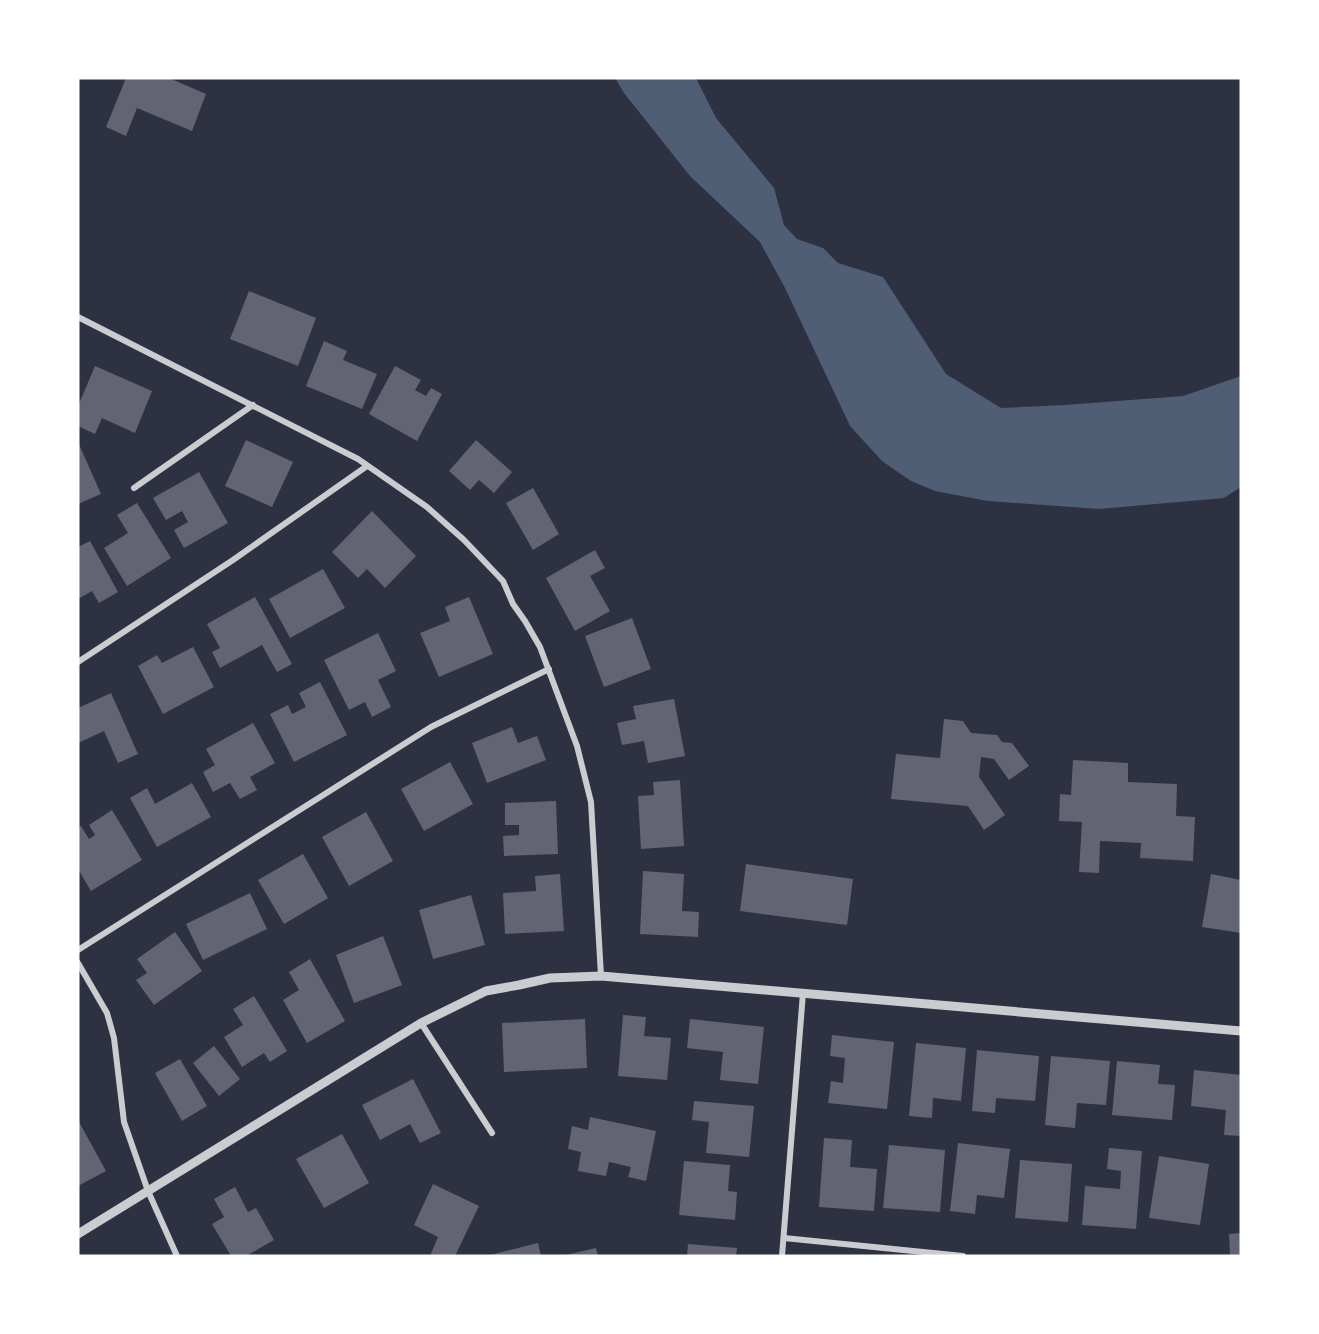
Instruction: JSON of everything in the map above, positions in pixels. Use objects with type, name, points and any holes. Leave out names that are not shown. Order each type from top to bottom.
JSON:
[{"type":"street","points":[[78,317],[358,459],[427,507],[464,540],[503,581],[513,604],[540,647],[549,669],[577,746],[591,802],[601,976]]},
{"type":"street","points":[[134,488],[253,405]]},
{"type":"street","points":[[78,662],[233,560],[368,466]]},
{"type":"street","points":[[78,950],[431,727],[549,669]]},
{"type":"street","points":[[78,963],[106,1013],[114,1038],[124,1122],[148,1191],[177,1256]]},
{"type":"street","points":[[78,1234],[422,1023],[486,991],[550,978],[601,976],[1241,1031]]},
{"type":"street","points":[[782,1256],[803,993]]},
{"type":"street","points":[[422,1023],[492,1133]]},
{"type":"street","points":[[783,1238],[963,1256]]},
{"type":"water","points":[[615,78],[696,78],[716,118],[774,188],[784,225],[797,239],[823,248],[838,263],[883,277],[946,374],[1001,408],[1183,396],[1241,376],[1241,487],[1224,498],[1099,509],[988,501],[935,491],[911,481],[882,461],[850,426],[785,288],[760,242],[690,176],[624,93]]},
{"type":"building","points":[[126,78],[169,78],[206,94],[192,131],[137,108],[126,136],[106,127]]},
{"type":"building","points":[[249,291],[316,318],[298,366],[230,339]]},
{"type":"building","points":[[324,341],[347,351],[343,360],[377,374],[362,409],[306,386]]},
{"type":"building","points":[[95,366],[152,391],[135,433],[102,418],[95,434],[78,426],[78,406]]},
{"type":"building","points":[[395,366],[421,380],[415,390],[426,396],[431,388],[442,394],[417,441],[369,414]]},
{"type":"building","points":[[246,440],[293,462],[272,507],[225,486]]},
{"type":"building","points":[[476,440],[512,472],[494,493],[479,480],[470,490],[449,471]]},
{"type":"building","points":[[78,442],[101,494],[78,504]]},
{"type":"building","points":[[199,472],[228,523],[184,548],[174,530],[188,522],[182,511],[166,520],[153,498]]},
{"type":"building","points":[[533,488],[559,534],[533,550],[506,503]]},
{"type":"building","points":[[137,503],[171,558],[127,586],[104,548],[128,533],[117,515]]},
{"type":"building","points":[[372,511],[416,556],[385,588],[367,569],[358,578],[332,552]]},
{"type":"building","points":[[90,541],[118,592],[99,603],[92,591],[78,599],[78,547]]},
{"type":"building","points":[[595,550],[605,568],[590,576],[610,611],[575,631],[546,578]]},
{"type":"building","points":[[323,569],[345,608],[290,638],[269,599]]},
{"type":"building","points":[[255,597],[292,664],[277,672],[262,645],[220,668],[212,652],[220,648],[207,624]]},
{"type":"building","points":[[469,597],[493,654],[439,677],[420,633],[450,621],[445,607]]},
{"type":"building","points":[[632,618],[651,669],[604,687],[585,636]]},
{"type":"building","points":[[378,633],[396,671],[378,680],[391,707],[372,717],[365,702],[349,710],[324,660]]},
{"type":"building","points":[[193,647],[214,687],[163,714],[138,666],[157,655],[162,663]]},
{"type":"building","points":[[320,682],[347,735],[294,762],[270,714],[288,705],[292,714],[306,707],[299,693]]},
{"type":"building","points":[[111,693],[138,754],[118,763],[104,731],[78,743],[78,708]]},
{"type":"building","points":[[674,699],[685,756],[648,763],[644,741],[622,745],[617,723],[636,719],[633,706]]},
{"type":"building","points":[[944,719],[963,721],[971,733],[997,735],[1002,742],[1012,743],[1029,766],[1009,780],[994,759],[981,757],[979,777],[1005,815],[984,830],[968,806],[891,799],[896,754],[940,758]]},
{"type":"building","points":[[253,723],[275,763],[250,777],[257,790],[240,799],[230,783],[213,792],[203,772],[215,765],[206,749]]},
{"type":"building","points":[[512,727],[518,743],[537,736],[546,760],[487,783],[472,743]]},
{"type":"building","points":[[1073,760],[1128,763],[1128,782],[1177,784],[1176,816],[1195,817],[1193,861],[1140,858],[1141,843],[1100,841],[1099,873],[1079,872],[1082,822],[1059,821],[1060,794],[1071,795]]},
{"type":"building","points":[[450,762],[473,804],[424,831],[401,789]]},
{"type":"building","points":[[680,780],[684,846],[641,849],[638,796],[654,795],[653,782]]},
{"type":"building","points":[[192,783],[211,817],[157,847],[130,798],[147,788],[155,804]]},
{"type":"building","points":[[556,801],[558,854],[504,856],[503,836],[519,835],[519,825],[505,825],[505,803]]},
{"type":"building","points":[[112,810],[142,860],[91,891],[78,869],[78,828],[81,826],[89,839],[95,835],[89,825]]},
{"type":"building","points":[[366,812],[393,861],[349,886],[322,837]]},
{"type":"building","points":[[303,854],[328,898],[284,924],[258,880]]},
{"type":"building","points":[[746,864],[853,879],[847,925],[740,911]]},
{"type":"building","points":[[643,871],[684,874],[682,911],[699,912],[698,937],[640,934]]},
{"type":"building","points":[[560,874],[564,931],[505,934],[503,893],[536,891],[535,876]]},
{"type":"building","points":[[1211,874],[1241,880],[1241,933],[1202,927]]},
{"type":"building","points":[[250,893],[267,929],[203,960],[186,924]]},
{"type":"building","points":[[471,895],[485,945],[433,959],[419,910]]},
{"type":"building","points":[[175,932],[202,971],[154,1005],[136,980],[147,973],[137,959]]},
{"type":"building","points":[[383,936],[402,985],[354,1003],[336,955]]},
{"type":"building","points":[[310,959],[345,1021],[307,1043],[283,1000],[299,990],[289,972]]},
{"type":"building","points":[[254,996],[287,1051],[270,1062],[264,1053],[242,1067],[224,1037],[243,1025],[233,1009]]},
{"type":"building","points":[[623,1015],[646,1017],[644,1036],[671,1038],[667,1080],[618,1076]]},
{"type":"building","points":[[585,1019],[587,1068],[504,1072],[502,1023]]},
{"type":"building","points":[[690,1019],[764,1027],[758,1084],[720,1080],[723,1052],[687,1048]]},
{"type":"building","points":[[832,1035],[894,1042],[887,1109],[828,1103],[831,1081],[843,1083],[845,1058],[830,1056]]},
{"type":"building","points":[[916,1043],[966,1048],[961,1101],[933,1098],[932,1118],[909,1116]]},
{"type":"building","points":[[214,1046],[240,1079],[219,1096],[193,1063]]},
{"type":"building","points":[[977,1050],[1039,1056],[1035,1101],[996,1098],[995,1113],[972,1111]]},
{"type":"building","points":[[1051,1056],[1110,1061],[1106,1105],[1077,1103],[1075,1128],[1045,1125]]},
{"type":"building","points":[[180,1059],[207,1106],[182,1121],[155,1073]]},
{"type":"building","points":[[1117,1061],[1160,1065],[1158,1084],[1175,1085],[1172,1120],[1112,1115]]},
{"type":"building","points":[[1194,1070],[1241,1075],[1241,1136],[1224,1135],[1226,1110],[1191,1106]]},
{"type":"building","points":[[413,1079],[441,1133],[420,1143],[410,1124],[380,1140],[362,1105]]},
{"type":"building","points":[[694,1101],[754,1106],[749,1157],[706,1153],[709,1122],[692,1120]]},
{"type":"building","points":[[590,1117],[656,1131],[646,1181],[628,1177],[631,1167],[609,1162],[606,1176],[578,1171],[581,1152],[568,1149],[572,1126],[588,1130]]},
{"type":"building","points":[[78,1120],[106,1171],[78,1186]]},
{"type":"building","points":[[342,1134],[369,1183],[324,1208],[296,1159]]},
{"type":"building","points":[[824,1138],[852,1140],[850,1167],[877,1169],[874,1211],[819,1207]]},
{"type":"building","points":[[958,1143],[1010,1149],[1004,1198],[977,1195],[975,1214],[950,1211]]},
{"type":"building","points":[[889,1145],[945,1150],[940,1212],[883,1208]]},
{"type":"building","points":[[1109,1148],[1142,1151],[1136,1229],[1082,1225],[1085,1186],[1120,1189],[1121,1171],[1107,1169]]},
{"type":"building","points":[[1159,1156],[1209,1164],[1200,1225],[1149,1218]]},
{"type":"building","points":[[1020,1160],[1072,1164],[1068,1222],[1015,1218]]},
{"type":"building","points":[[684,1161],[730,1165],[728,1191],[737,1192],[735,1220],[679,1215]]},
{"type":"building","points":[[433,1184],[479,1206],[455,1256],[430,1256],[438,1237],[414,1225]]},
{"type":"building","points":[[235,1187],[248,1212],[256,1208],[274,1240],[246,1256],[231,1256],[212,1224],[224,1217],[214,1199]]},
{"type":"building","points":[[1241,1233],[1241,1256],[1230,1256],[1229,1234]]},
{"type":"building","points":[[538,1243],[541,1256],[490,1256],[490,1255]]},
{"type":"building","points":[[688,1244],[737,1248],[736,1256],[687,1256]]},
{"type":"building","points":[[596,1248],[598,1256],[566,1256],[566,1255]]}]
